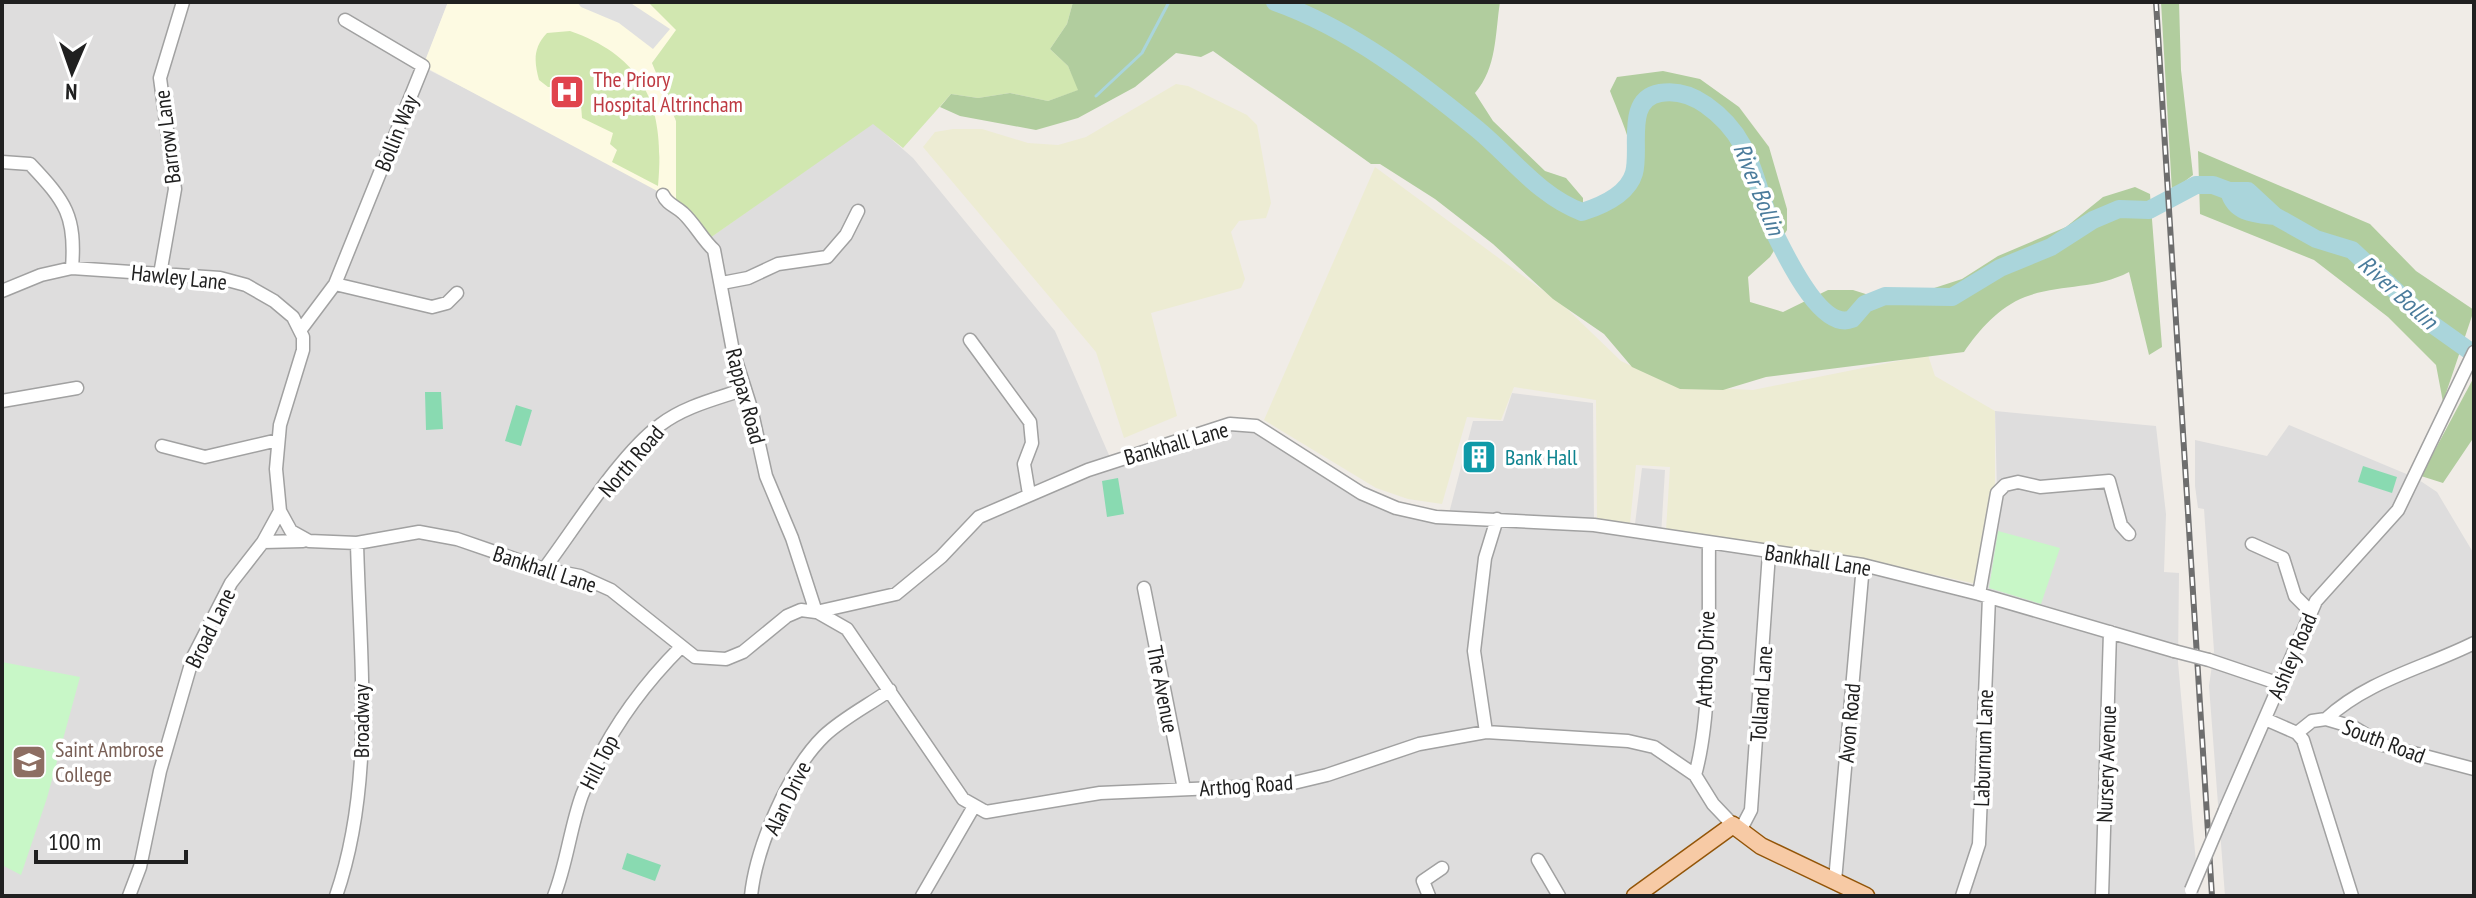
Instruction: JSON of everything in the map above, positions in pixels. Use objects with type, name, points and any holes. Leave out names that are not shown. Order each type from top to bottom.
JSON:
[{"type":"main road","points":[[1635,896],[1736,828],[1780,855],[1866,896]]},
{"type":"street","name":"Barrow Lane","points":[[160,274],[175,189],[160,78],[183,2]]},
{"type":"street","name":"Bollin Way","points":[[302,328],[335,284],[423,66],[345,20]]},
{"type":"street","points":[[2,162],[30,164],[57,193],[75,231],[72,268]]},
{"type":"street","name":"Rappax Road","points":[[663,195],[664,200],[686,215],[704,243],[714,250],[733,351],[766,476],[792,538],[816,612]]},
{"type":"street","points":[[722,283],[748,278],[778,264],[827,257],[846,235],[858,211]]},
{"type":"street","name":"Hawley Lane","points":[[2,291],[41,275],[72,268],[220,278],[246,285],[274,301],[302,328]]},
{"type":"street","points":[[335,284],[422,306],[442,306],[457,293]]},
{"type":"street","points":[[302,328],[303,350],[278,440],[276,469],[280,511],[291,531],[309,541]]},
{"type":"street","points":[[970,340],[1030,422],[1032,443],[1024,464],[1029,494]]},
{"type":"street","name":"Ashley Road","points":[[2189,893],[2316,601],[2398,510],[2474,352]]},
{"type":"street","points":[[2,401],[77,388]]},
{"type":"street","name":"North Road","points":[[544,569],[616,473],[658,426],[683,411],[745,389]]},
{"type":"street","name":"Bankhall Lane","points":[[263,542],[357,543],[419,532],[457,539],[544,569],[580,576],[611,590],[695,657],[726,659],[743,652],[787,616],[801,610],[816,612],[896,594],[941,557],[979,517],[1088,470],[1230,424],[1256,426],[1361,493],[1396,508],[1436,517],[1594,525],[1863,565],[1984,595],[2209,660],[2280,684]]},
{"type":"street","points":[[162,446],[205,457],[278,440]]},
{"type":"street","name":"Laburnum Lane","points":[[1962,896],[1979,844],[1984,595],[1997,493],[2005,485],[2018,482],[2040,487],[2109,481],[2121,525],[2129,534]]},
{"type":"street","name":"Broad Lane","points":[[129,896],[140,867],[160,771],[193,657],[231,583],[263,542],[280,511]]},
{"type":"street","points":[[1486,732],[1474,651],[1485,558],[1497,519]]},
{"type":"street","name":"Broadway","points":[[336,896],[359,798],[362,753],[357,543]]},
{"type":"street","name":"Arthog Drive","points":[[1695,775],[1700,756],[1707,656],[1709,543]]},
{"type":"street","points":[[2258,549],[2283,558],[2295,596],[2311,612]]},
{"type":"street","name":"Tolland Lane","points":[[1736,828],[1751,810],[1769,553]]},
{"type":"street","name":"Avon Road","points":[[1835,881],[1863,565]]},
{"type":"street","name":"The Avenue","points":[[1144,588],[1184,789]]},
{"type":"street","points":[[816,612],[847,629],[963,799],[973,808],[922,896]]},
{"type":"street","name":"Nursery Avenue","points":[[2102,896],[2110,632]]},
{"type":"street","points":[[2326,719],[2344,703],[2378,684],[2474,643]]},
{"type":"street","name":"Hill Top","points":[[554,896],[565,869],[582,796],[609,740],[644,685],[681,647]]},
{"type":"street","name":"Alan Drive","points":[[751,896],[754,869],[802,760],[826,734],[890,690]]},
{"type":"street","points":[[2265,719],[2297,733],[2308,751],[2352,896]]},
{"type":"street","name":"South Road","points":[[2297,733],[2312,721],[2326,719],[2353,727],[2383,745],[2474,769]]},
{"type":"street","name":"Arthog Road","points":[[973,808],[986,812],[1100,793],[1304,781],[1419,744],[1486,732],[1642,743],[1666,752],[1695,775],[1713,804],[1736,828]]},
{"type":"street","points":[[1538,860],[1559,896]]},
{"type":"street","points":[[1429,896],[1423,881],[1442,868]]},
{"type":"shaded area","points":[[2,2],[448,2],[423,67],[658,186],[656,200],[687,227],[700,245],[873,123],[913,158],[1055,331],[1112,462],[1230,424],[1256,426],[1361,493],[1448,517],[1473,421],[1503,421],[1512,393],[1593,403],[1594,525],[1634,532],[1642,468],[1665,470],[1661,536],[1769,553],[1979,594],[1997,493],[1995,411],[2156,426],[2166,514],[2164,572],[2179,573],[2178,662],[2199,896],[2,896]]},
{"type":"shaded area","name":"The Priory Hospital Altrincham","points":[[448,2],[648,2],[677,30],[652,63],[676,121],[676,201],[423,66]]},
{"type":"shaded area","points":[[577,2],[629,2],[670,29],[653,49],[619,23],[581,7]]},
{"type":"shaded area","points":[[2289,425],[2416,478],[2437,492],[2474,554],[2474,896],[2225,896],[2209,686],[2214,651],[2204,509],[2198,508],[2195,486],[2195,440],[2267,456]]},
{"type":"green space","points":[[648,2],[1073,2],[1067,24],[1050,49],[1068,66],[1079,90],[1048,101],[1010,93],[978,98],[951,94],[903,148],[873,124],[710,238],[687,207],[676,201],[676,121],[652,63],[676,30]]},
{"type":"green space","points":[[1073,2],[1500,2],[1491,62],[1475,93],[1493,121],[1545,171],[1566,178],[1583,198],[1583,211],[1607,202],[1622,191],[1630,178],[1630,146],[1610,91],[1617,77],[1663,71],[1700,79],[1739,107],[1769,147],[1787,209],[1787,230],[1770,257],[1748,277],[1750,302],[1783,312],[1828,290],[1853,290],[1891,302],[1962,279],[1998,256],[2066,227],[2103,197],[2135,187],[2150,194],[2162,347],[2149,355],[2129,272],[2103,282],[2038,293],[2016,301],[1990,320],[1964,352],[1766,377],[1723,390],[1680,389],[1632,367],[1604,334],[1553,299],[1493,244],[1435,199],[1380,164],[1371,164],[1213,51],[1201,57],[1176,53],[1135,87],[1078,118],[1036,130],[960,116],[940,107],[951,94],[978,98],[1010,93],[1048,101],[1078,90],[1068,66],[1050,49],[1067,24]]},
{"type":"green space","points":[[2161,2],[2179,2],[2181,70],[2193,175],[2172,191]]},
{"type":"green space","points":[[570,31],[596,42],[617,56],[634,72],[646,90],[658,133],[658,186],[612,162],[617,150],[610,144],[613,133],[582,118],[580,92],[573,86],[548,87],[539,80],[536,55],[542,39],[547,33]]},
{"type":"green space","points":[[1176,84],[1188,86],[1247,115],[1257,125],[1271,203],[1266,218],[1239,221],[1231,232],[1245,279],[1241,288],[1151,313],[1177,416],[1124,438],[1096,352],[923,147],[935,132],[953,129],[982,129],[1028,143],[1058,145],[1086,137]]},
{"type":"green space","points":[[2198,151],[2370,224],[2416,271],[2474,310],[2443,402],[2436,365],[2388,317],[2314,260],[2200,214]]},
{"type":"green space","points":[[1375,167],[1564,306],[1621,361],[1674,386],[1753,390],[1928,355],[1935,376],[1995,411],[1995,486],[1977,584],[1838,554],[1666,530],[1670,467],[1636,465],[1630,523],[1597,521],[1596,400],[1514,387],[1501,420],[1467,417],[1442,504],[1408,499],[1376,488],[1264,420]]},
{"type":"green space","points":[[2474,377],[2474,437],[2443,483],[2421,476]]},
{"type":"green space","points":[[425,392],[441,392],[443,429],[426,430]]},
{"type":"green space","points":[[516,405],[532,410],[521,446],[505,441]]},
{"type":"green space","points":[[2363,466],[2397,477],[2392,493],[2358,482]]},
{"type":"green space","points":[[1118,478],[1124,514],[1107,517],[1102,481]]},
{"type":"green space","points":[[1998,531],[2060,548],[2041,604],[1989,588]]},
{"type":"green space","name":"Saint Ambrose College","points":[[2,662],[80,677],[47,798],[21,875],[2,865]]},
{"type":"green space","points":[[627,853],[661,865],[655,881],[622,869]]},
{"type":"waterway","points":[[1096,96],[1142,53],[1169,2]]},
{"type":"waterway","name":"River Bollin","points":[[1275,2],[1329,26],[1381,57],[1477,129],[1539,186],[1582,212],[1613,198],[1631,180],[1636,163],[1638,115],[1649,97],[1672,92],[1701,101],[1735,133],[1744,148],[1768,217],[1797,276],[1818,304],[1841,320],[1852,319],[1865,304],[1885,296],[1952,297],[2000,268],[2051,247],[2093,220],[2119,209],[2149,210],[2196,185],[2213,185],[2229,191],[2241,208],[2275,216]]},
{"type":"waterway","name":"River Bollin","points":[[2229,191],[2248,191],[2275,216],[2316,239],[2352,250],[2429,322],[2474,354]]},
{"type":"railway","points":[[2156,2],[2212,896]]},
{"type":"place","name":"The Priory Hospital Altrincham","points":[[567,92]]},
{"type":"place","name":"Bank Hall","points":[[1479,457]]},
{"type":"place","name":"Saint Ambrose College","points":[[29,762]]}]
